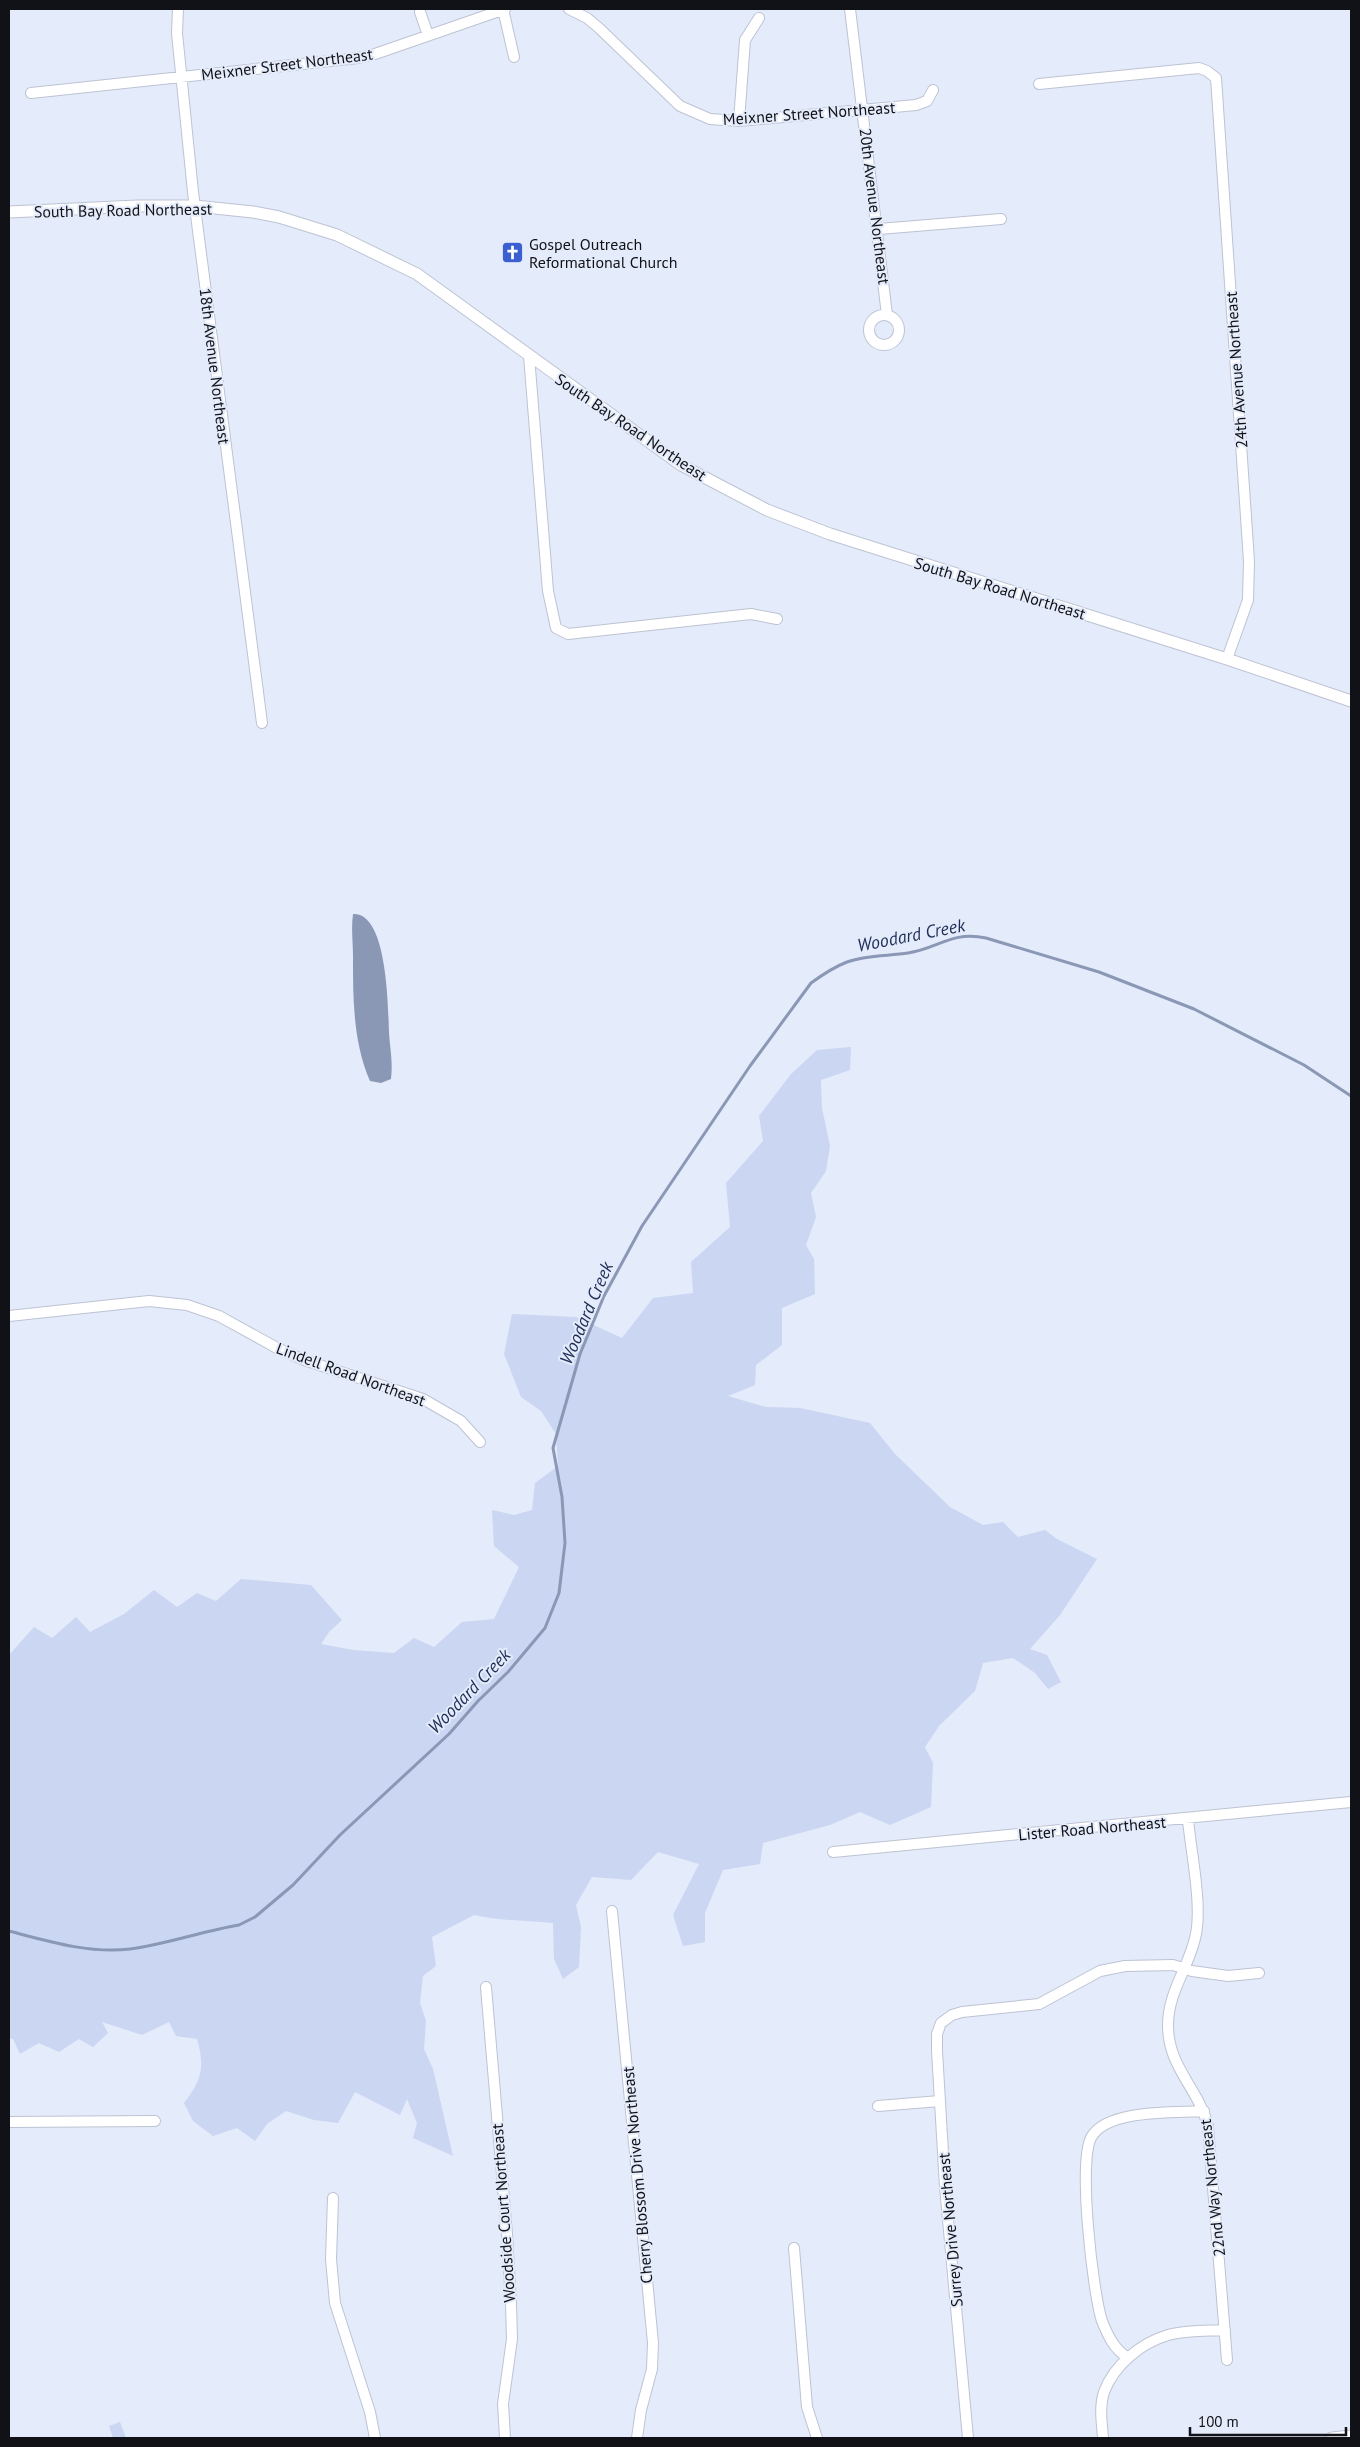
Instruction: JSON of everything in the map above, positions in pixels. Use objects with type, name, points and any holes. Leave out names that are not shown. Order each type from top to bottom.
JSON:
[{"type":"street","name":"18th Avenue Northeast","points":[[178,9],[177,26],[194,206],[262,723]]},
{"type":"street","name":"Meixner Street Northeast","points":[[31,93],[358,58],[375,54],[504,9]]},
{"type":"street","points":[[504,9],[514,57]]},
{"type":"street","name":"Meixner Street Northeast","points":[[569,9],[587,18],[599,28],[680,106],[710,119],[739,121],[916,105],[927,101],[933,90]]},
{"type":"street","name":"20th Avenue Northeast","points":[[850,9],[879,229],[887,315]]},
{"type":"street","points":[[420,12],[428,34]]},
{"type":"street","points":[[739,121],[745,40],[759,18]]},
{"type":"street","name":"24th Avenue Northeast","points":[[1039,84],[1199,68],[1216,78],[1249,561],[1246,608],[1227,659]]},
{"type":"street","name":"South Bay Road Northeast","points":[[9,212],[137,206],[228,208],[279,218],[337,235],[417,274],[681,465],[767,510],[830,534],[1227,659],[1351,701]]},
{"type":"street","points":[[879,229],[1001,219]]},
{"type":"street","points":[[529,356],[548,591],[556,628],[568,634],[751,614],[777,619]]},
{"type":"street","name":"Lindell Road Northeast","points":[[9,1316],[149,1300],[187,1305],[219,1316],[277,1348],[304,1360],[423,1399],[461,1421],[480,1442]]},
{"type":"street","name":"Lister Road Northeast","points":[[833,1852],[1188,1820],[1351,1802]]},
{"type":"street","name":"22nd Way Northeast","points":[[1188,1820],[1198,1915],[1191,1953],[1171,2001],[1168,2024],[1171,2051],[1175,2064],[1204,2111],[1209,2142],[1227,2360]]},
{"type":"street","name":"Cherry Blossom Drive Northeast","points":[[612,1911],[653,2343],[652,2369],[641,2410],[638,2438]]},
{"type":"street","name":"Surrey Drive Northeast","points":[[968,2438],[940,2101],[937,2034],[941,2023],[952,2015],[962,2012],[1039,2004],[1100,1971],[1125,1966],[1152,1964],[1184,1968]]},
{"type":"street","points":[[1184,1968],[1228,1976],[1259,1973]]},
{"type":"street","name":"Woodside Court Northeast","points":[[486,1987],[508,2234],[511,2304],[512,2339],[503,2404],[505,2438]]},
{"type":"street","points":[[878,2106],[940,2101]]},
{"type":"street","points":[[1128,2358],[1120,2352],[1108,2335],[1096,2298],[1084,2176],[1086,2149],[1092,2136],[1106,2123],[1122,2117],[1204,2111]]},
{"type":"street","points":[[9,2122],[155,2121]]},
{"type":"street","points":[[333,2198],[331,2259],[335,2303],[370,2412],[375,2438]]},
{"type":"street","points":[[794,2248],[807,2407],[817,2438]]},
{"type":"street","points":[[1103,2438],[1101,2412],[1104,2392],[1116,2372],[1128,2358],[1149,2343],[1169,2335],[1225,2330]]},
{"type":"street","points":[[1332,2438],[1351,2436]]},
{"type":"shaded area","points":[[353,914],[365,918],[373,928],[380,944],[384,964],[392,1066],[391,1079],[381,1083],[370,1081],[364,1066],[357,1036],[353,988]]},
{"type":"shaded area","points":[[851,1047],[850,1070],[821,1080],[822,1108],[830,1146],[826,1171],[811,1193],[816,1217],[806,1245],[814,1259],[815,1294],[782,1308],[782,1345],[756,1365],[755,1385],[728,1396],[766,1407],[800,1408],[870,1423],[895,1454],[950,1507],[983,1525],[1003,1522],[1018,1537],[1045,1530],[1057,1539],[1097,1559],[1060,1615],[1030,1649],[1047,1655],[1061,1682],[1048,1689],[1035,1673],[1013,1658],[983,1663],[975,1691],[939,1726],[925,1747],[933,1763],[931,1807],[890,1825],[860,1812],[830,1825],[763,1843],[760,1864],[723,1870],[705,1913],[705,1942],[683,1946],[673,1915],[699,1864],[658,1852],[631,1880],[592,1877],[576,1905],[581,1927],[579,1967],[563,1979],[554,1959],[553,1923],[474,1915],[432,1937],[436,1966],[423,1976],[420,2003],[426,2021],[424,2049],[433,2069],[453,2156],[413,2138],[417,2123],[407,2099],[400,2115],[355,2092],[338,2123],[314,2120],[286,2111],[267,2124],[255,2141],[237,2128],[213,2136],[193,2121],[184,2103],[195,2087],[200,2073],[201,2058],[197,2039],[176,2036],[169,2022],[142,2035],[102,2022],[108,2033],[93,2047],[79,2039],[59,2052],[39,2043],[20,2054],[13,2039],[9,2038],[9,1655],[34,1627],[52,1638],[76,1617],[90,1632],[124,1614],[154,1590],[177,1607],[197,1593],[216,1601],[241,1579],[311,1585],[342,1620],[329,1632],[321,1644],[353,1650],[394,1653],[414,1638],[434,1647],[462,1622],[494,1619],[519,1567],[494,1546],[492,1510],[514,1515],[532,1510],[535,1483],[558,1466],[556,1434],[541,1411],[521,1397],[504,1354],[512,1314],[576,1317],[622,1338],[653,1298],[693,1293],[691,1262],[730,1227],[726,1183],[763,1141],[759,1116],[791,1074],[817,1050]]},
{"type":"shaded area","points":[[120,2422],[126,2438],[113,2438],[109,2426]]},
{"type":"waterway","name":"Woodard Creek","points":[[9,1931],[69,1946],[115,1950],[144,1947],[239,1925],[255,1917],[293,1885],[340,1835],[449,1734],[478,1701],[508,1672],[545,1628],[559,1593],[565,1543],[562,1497],[553,1448],[580,1354],[604,1296],[642,1226],[750,1066],[811,983],[828,971],[854,960],[919,951],[954,938],[974,936],[986,938],[1099,972],[1194,1009],[1304,1065],[1351,1096]]},
{"type":"place","name":"Gospel Outreach Reformational Church","points":[[513,253]]}]
